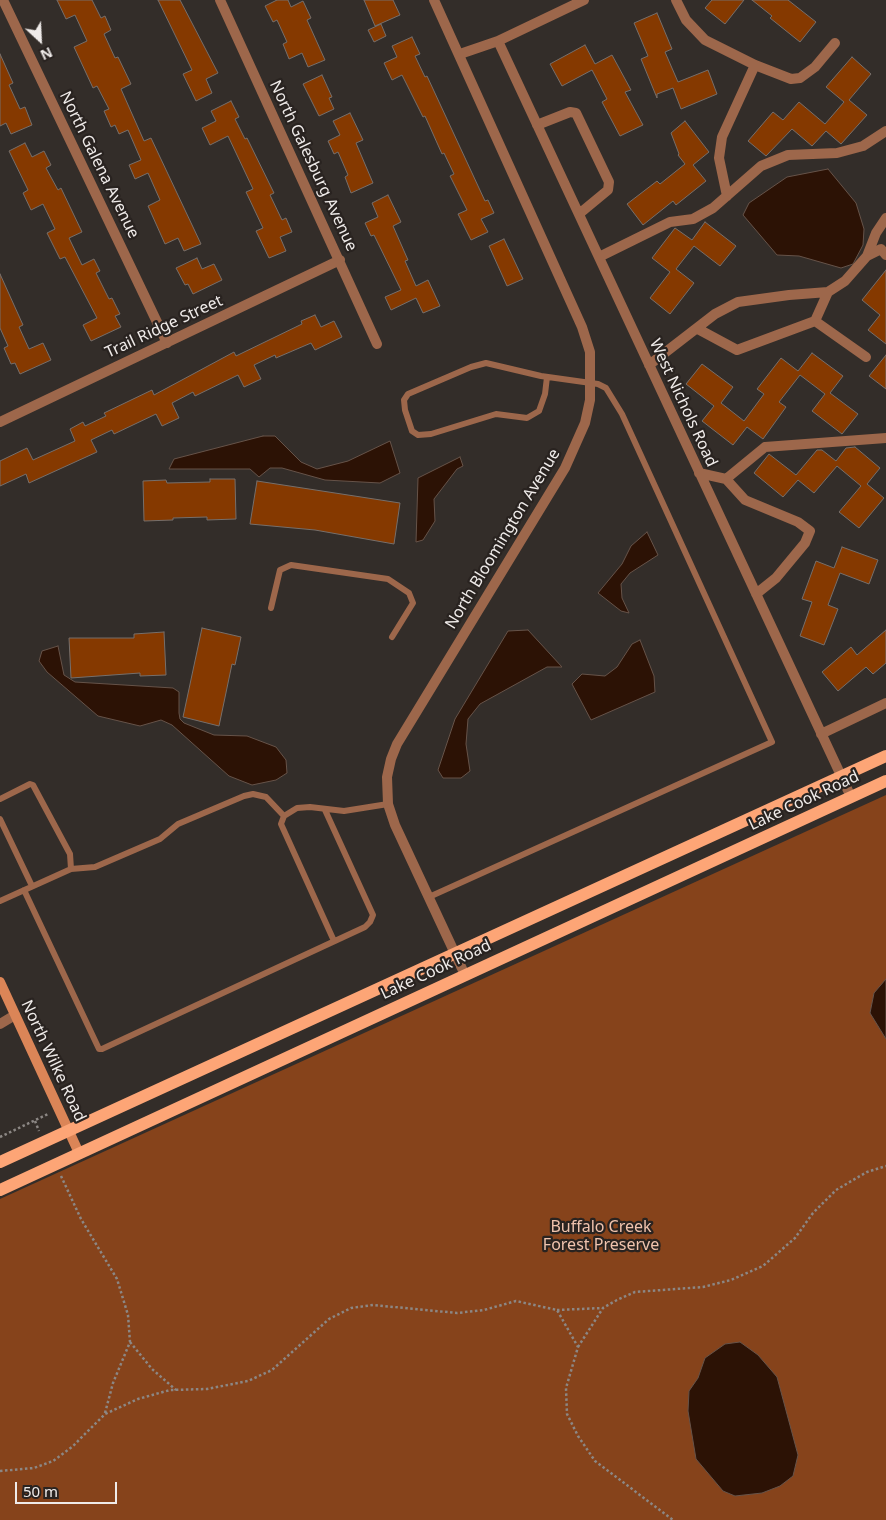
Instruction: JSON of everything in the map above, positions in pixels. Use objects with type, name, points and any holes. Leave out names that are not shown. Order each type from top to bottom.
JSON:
[{"type":"main road","name":"Lake Cook Road","points":[[0,1162],[886,756]]},
{"type":"main road","name":"Lake Cook Road","points":[[0,1190],[886,781]]},
{"type":"street","name":"North Galena Avenue","points":[[3,0],[167,342]]},
{"type":"street","name":"North Galesburg Avenue","points":[[220,0],[377,344]]},
{"type":"street","points":[[434,0],[460,54],[498,41],[584,0]]},
{"type":"street","points":[[676,0],[686,20],[705,40],[755,65],[790,79],[800,78],[815,67],[835,42]]},
{"type":"street","name":"West Nichols Road","points":[[498,41],[851,797]]},
{"type":"street","name":"North Bloomington Avenue","points":[[460,54],[582,327],[590,352],[590,400],[584,423],[565,468],[397,744],[387,777],[388,804],[465,975]]},
{"type":"street","points":[[727,196],[719,158],[722,137],[755,65]]},
{"type":"street","points":[[537,125],[570,112],[576,113],[609,182],[608,190],[579,214]]},
{"type":"street","points":[[599,257],[670,222],[694,219],[714,208],[761,166],[788,154],[837,153],[863,146],[886,131]]},
{"type":"street","points":[[649,365],[715,314],[738,302],[828,292],[845,281],[867,256],[876,233],[886,218]]},
{"type":"street","points":[[867,256],[880,249],[886,255]]},
{"type":"street","name":"Trail Ridge Street","points":[[0,422],[340,260]]},
{"type":"street","points":[[698,329],[737,350],[815,321],[828,292]]},
{"type":"street","points":[[815,321],[866,357]]},
{"type":"street","points":[[726,479],[765,447],[886,438]]},
{"type":"street","points":[[699,473],[726,479],[745,500],[790,518],[810,531],[806,543],[782,571],[756,594]]},
{"type":"street","points":[[820,734],[886,703]]},
{"type":"street","name":"North Wilke Road","points":[[0,982],[79,1153]]},
{"type":"street","points":[[0,1024],[15,1015]]},
{"type":"lane","points":[[429,897],[772,742],[622,414],[606,388],[590,383],[547,377],[486,363],[471,367],[408,394],[404,400],[405,410],[412,431],[418,435],[431,434],[496,414],[527,418],[539,411],[545,394],[547,377]]},
{"type":"lane","points":[[271,608],[280,570],[291,565],[388,579],[409,593],[413,604],[392,637]]},
{"type":"lane","points":[[0,799],[30,784],[34,785],[70,854],[71,869]]},
{"type":"lane","points":[[0,901],[71,869],[95,867],[160,839],[178,824],[244,796],[253,794],[266,797],[284,816]]},
{"type":"lane","points":[[334,941],[284,836],[281,824],[284,816],[297,808],[310,807],[344,811],[388,804]]},
{"type":"lane","points":[[24,890],[99,1049],[364,927],[370,922],[373,916],[325,810]]},
{"type":"lane","points":[[0,819],[32,886]]},
{"type":"path","points":[[0,1137],[59,1109]]},
{"type":"path","points":[[35,1121],[44,1141]]},
{"type":"path","points":[[55,1164],[81,1219],[117,1279],[128,1315],[130,1342],[113,1383],[105,1414]]},
{"type":"path","points":[[0,1471],[34,1468],[53,1461],[73,1446],[105,1414],[138,1399],[176,1390],[207,1388],[248,1381],[272,1370],[329,1319],[351,1308],[374,1305],[457,1313],[484,1310],[516,1302],[557,1310],[604,1308],[636,1292],[703,1287],[731,1280],[763,1266],[795,1238],[813,1213],[836,1190],[867,1172],[886,1166]]},
{"type":"path","points":[[604,1308],[578,1347],[566,1388],[567,1414],[578,1436],[595,1461],[673,1520]]},
{"type":"path","points":[[557,1310],[578,1347]]},
{"type":"path","points":[[130,1342],[152,1369],[176,1390]]},
{"type":"green space","name":"Buffalo Creek Forest Preserve","points":[[886,795],[886,1520],[0,1520],[0,1199]]},
{"type":"shaded area","points":[[828,169],[856,203],[864,229],[863,245],[853,264],[841,268],[799,256],[777,255],[743,215],[749,203],[787,177]]},
{"type":"shaded area","points":[[263,436],[275,436],[301,462],[317,469],[348,461],[390,441],[400,473],[380,483],[325,480],[282,468],[270,468],[259,477],[250,469],[169,469],[174,459]]},
{"type":"shaded area","points":[[460,457],[463,466],[457,469],[434,499],[435,521],[423,540],[416,542],[418,478]]},
{"type":"shaded area","points":[[647,532],[658,555],[630,573],[621,584],[622,598],[629,613],[621,611],[598,593],[622,564],[631,546]]},
{"type":"shaded area","points":[[528,630],[562,667],[547,667],[480,704],[468,719],[466,744],[470,771],[461,778],[443,778],[438,770],[455,719],[508,631]]},
{"type":"shaded area","points":[[640,640],[654,676],[655,692],[591,720],[572,684],[582,674],[605,676],[617,667],[632,644]]},
{"type":"shaded area","points":[[58,646],[64,675],[75,682],[173,688],[179,692],[179,713],[180,719],[184,723],[214,735],[247,736],[276,747],[286,760],[287,773],[276,780],[252,785],[229,776],[172,725],[161,720],[140,726],[98,716],[47,672],[39,661],[42,651]]},
{"type":"shaded area","points":[[886,979],[886,1039],[870,1013],[874,993]]},
{"type":"shaded area","points":[[740,1342],[758,1355],[777,1377],[798,1455],[793,1476],[780,1486],[762,1493],[735,1496],[723,1491],[696,1459],[688,1411],[689,1391],[698,1378],[705,1358],[725,1344]]},
{"type":"building","points":[[57,0],[92,0],[101,18],[105,16],[111,30],[104,34],[115,58],[118,57],[131,84],[121,89],[144,141],[151,138],[201,244],[184,251],[178,238],[165,244],[148,206],[160,200],[148,173],[135,179],[129,165],[141,160],[128,130],[119,134],[115,125],[111,127],[104,111],[109,109],[97,86],[93,88],[74,47],[87,41],[75,15],[66,19]]},
{"type":"building","points":[[158,0],[180,0],[218,73],[206,79],[212,93],[196,101],[183,74],[192,70]]},
{"type":"building","points":[[277,0],[288,0],[291,7],[303,1],[311,18],[307,20],[325,60],[308,67],[302,53],[289,59],[283,44],[287,42],[277,20],[273,22],[265,6]]},
{"type":"building","points":[[364,0],[393,0],[400,15],[375,26]]},
{"type":"building","points":[[712,0],[744,0],[725,24],[705,8]]},
{"type":"building","points":[[752,0],[788,0],[816,22],[800,42],[770,18],[772,16]]},
{"type":"building","points":[[657,13],[672,49],[665,52],[678,82],[708,70],[717,94],[681,109],[673,88],[657,94],[657,98],[641,59],[648,56],[634,23]]},
{"type":"building","points":[[381,24],[386,36],[374,42],[368,30]]},
{"type":"building","points":[[412,37],[420,54],[415,56],[425,77],[427,76],[485,201],[488,200],[494,213],[481,219],[488,232],[471,240],[458,214],[467,210],[450,176],[454,174],[444,153],[442,154],[425,116],[423,117],[402,75],[392,80],[384,63],[397,57],[392,46]]},
{"type":"building","points":[[585,45],[595,64],[612,55],[631,90],[625,92],[643,125],[620,136],[602,102],[607,99],[592,70],[562,86],[550,64]]},
{"type":"building","points":[[0,54],[13,83],[9,85],[20,109],[25,107],[32,125],[11,134],[6,123],[0,126]]},
{"type":"building","points":[[852,57],[871,74],[849,100],[867,115],[841,144],[826,131],[812,146],[792,129],[766,156],[748,141],[773,112],[783,120],[799,102],[825,124],[844,102],[826,87]]},
{"type":"building","points":[[322,75],[332,97],[329,98],[334,109],[319,116],[303,84]]},
{"type":"building","points":[[231,101],[239,117],[235,119],[245,139],[247,138],[274,193],[270,195],[282,220],[286,218],[292,232],[280,237],[286,251],[269,258],[256,231],[263,228],[246,192],[253,189],[228,136],[210,145],[202,128],[216,121],[211,111]]},
{"type":"building","points":[[350,113],[363,140],[356,143],[373,183],[351,193],[345,177],[348,175],[338,152],[334,154],[328,141],[340,135],[333,121]]},
{"type":"building","points":[[685,121],[709,152],[693,165],[706,181],[676,205],[673,201],[643,225],[627,204],[657,181],[660,184],[685,164],[678,155],[671,133]]},
{"type":"building","points":[[25,143],[32,157],[44,151],[51,165],[46,168],[58,190],[61,188],[82,232],[69,238],[82,265],[94,259],[100,271],[96,273],[109,299],[112,298],[120,314],[115,316],[121,327],[91,341],[83,325],[97,318],[65,257],[60,259],[47,233],[55,229],[43,204],[31,210],[23,193],[28,190],[9,151]]},
{"type":"building","points":[[388,195],[401,222],[393,226],[408,260],[405,261],[416,286],[428,280],[440,306],[423,313],[416,298],[391,310],[385,297],[401,290],[374,235],[371,236],[365,223],[378,217],[372,203]]},
{"type":"building","points":[[705,222],[736,246],[720,266],[694,246],[676,269],[694,283],[670,314],[650,298],[670,272],[652,258],[675,228],[692,240]]},
{"type":"building","points":[[504,239],[523,279],[507,286],[489,246]]},
{"type":"building","points":[[197,258],[202,269],[214,264],[222,280],[193,294],[188,284],[185,285],[176,268]]},
{"type":"building","points":[[886,270],[886,344],[868,330],[880,315],[862,300]]},
{"type":"building","points":[[0,274],[23,325],[19,327],[29,349],[43,343],[51,360],[20,374],[15,363],[11,364],[4,348],[8,346],[0,328]]},
{"type":"building","points":[[315,315],[321,327],[334,321],[342,337],[315,350],[311,343],[276,358],[275,355],[254,365],[261,379],[244,387],[238,375],[195,396],[193,392],[172,403],[179,418],[162,426],[156,414],[114,434],[112,430],[91,440],[97,452],[29,483],[26,474],[0,486],[0,461],[27,448],[33,460],[75,441],[70,429],[83,422],[85,426],[106,416],[104,413],[152,390],[154,395],[234,352],[236,356],[302,324],[301,321]]},
{"type":"building","points":[[812,353],[843,376],[830,393],[858,414],[842,434],[812,411],[825,394],[800,375],[779,402],[786,407],[763,439],[747,427],[733,445],[702,421],[714,406],[686,384],[702,364],[733,387],[721,403],[744,421],[764,394],[757,389],[781,358],[798,371]]},
{"type":"building","points":[[886,355],[886,389],[869,376]]},
{"type":"building","points":[[855,447],[880,468],[867,484],[884,498],[859,528],[839,512],[861,486],[837,466],[814,493],[798,480],[783,497],[754,473],[769,454],[796,475],[817,450],[822,450],[836,461],[846,448]]},
{"type":"building","points":[[210,479],[235,479],[236,519],[207,520],[207,517],[144,521],[143,481],[166,480],[167,483],[210,482]]},
{"type":"building","points":[[257,481],[400,503],[394,544],[315,530],[250,524]]},
{"type":"building","points":[[842,547],[878,560],[869,584],[840,573],[828,605],[838,609],[824,645],[800,636],[812,602],[802,599],[816,561],[834,568]]},
{"type":"building","points":[[202,628],[241,637],[235,665],[232,664],[219,726],[183,717]]},
{"type":"building","points":[[886,630],[886,663],[873,674],[866,667],[838,691],[822,672],[851,647],[857,655]]},
{"type":"building","points":[[164,632],[166,675],[140,676],[140,673],[71,678],[69,638],[134,638],[134,634]]}]
